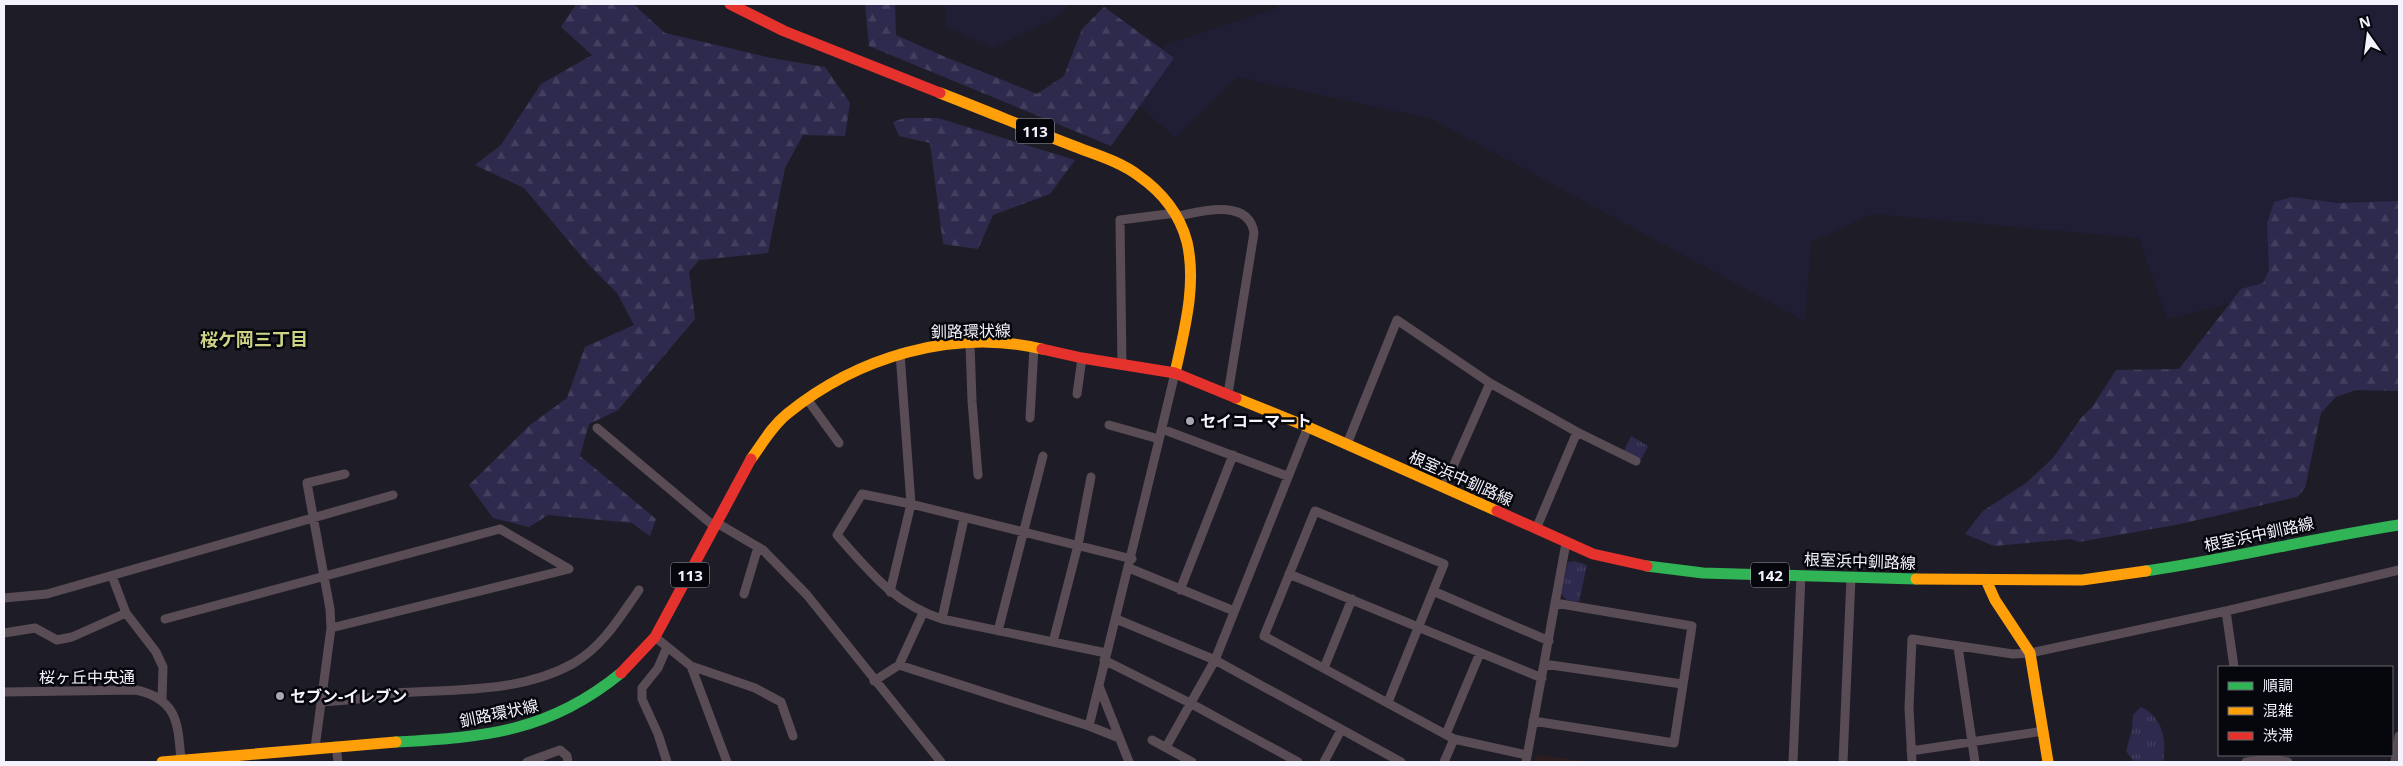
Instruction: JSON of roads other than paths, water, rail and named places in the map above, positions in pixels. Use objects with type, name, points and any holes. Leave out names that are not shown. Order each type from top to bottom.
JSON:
[{"type":"main road","name":"113","points":[[730,4],[792,34],[1109,160],[1139,175],[1164,197],[1177,214],[1188,244],[1192,280],[1175,373]]},
{"type":"main road","name":"釧路環状線","points":[[162,762],[336,746],[471,737],[538,724],[565,712],[606,686],[641,655],[656,637],[746,468],[767,436],[786,414],[807,399],[872,363],[900,353],[946,344],[970,344],[1034,347],[1082,358],[1175,373]]},
{"type":"main road","name":"根室浜中釧路線","points":[[1175,373],[1308,427],[1566,543],[1593,554],[1643,567],[1703,573],[1986,580],[2082,580],[2190,565],[2323,537],[2399,525]]},
{"type":"main road","points":[[1986,580],[1990,596],[2023,638],[2030,653],[2048,762]]},
{"type":"street","points":[[1122,365],[1120,220],[1206,210],[1232,210],[1247,215],[1252,223],[1254,233],[1228,394]]},
{"type":"street","points":[[1347,444],[1397,320],[1490,383],[1577,432],[1636,461]]},
{"type":"street","points":[[970,344],[978,475]]},
{"type":"street","points":[[1030,418],[1034,347]]},
{"type":"street","points":[[890,592],[911,504],[900,353]]},
{"type":"street","points":[[1077,394],[1082,358]]},
{"type":"street","points":[[1089,726],[1175,373]]},
{"type":"street","points":[[1444,487],[1490,383]]},
{"type":"street","points":[[807,399],[838,443]]},
{"type":"street","points":[[1109,425],[1159,439]]},
{"type":"street","points":[[1166,747],[1215,660],[1308,427]]},
{"type":"street","points":[[597,428],[716,525],[758,547],[807,595],[839,633],[874,681],[941,762]]},
{"type":"street","points":[[1162,429],[1287,476]]},
{"type":"street","points":[[1536,528],[1577,432]]},
{"type":"street","points":[[1180,590],[1233,455]]},
{"type":"street","points":[[998,631],[1043,456]]},
{"type":"street","points":[[315,748],[331,628],[330,609],[307,482],[345,474]]},
{"type":"street","points":[[1053,642],[1078,545],[1091,477]]},
{"type":"street","points":[[1234,611],[1180,590],[1130,563],[1078,545],[964,519],[911,504],[862,494],[838,535],[880,584],[923,613],[942,619],[1053,642],[1105,657],[1298,762]]},
{"type":"street","points":[[4,598],[47,594],[393,495]]},
{"type":"street","points":[[1388,702],[1444,564],[1315,511],[1264,636],[1388,702],[1454,740],[1526,759],[1566,543]]},
{"type":"street","points":[[942,619],[964,519]]},
{"type":"street","points":[[165,619],[500,529],[569,570],[331,628]]},
{"type":"street","points":[[744,594],[758,547]]},
{"type":"street","points":[[1912,762],[1909,708],[1912,640],[2013,654],[2030,653],[2226,612],[2399,570]]},
{"type":"street","points":[[1290,574],[1542,678]]},
{"type":"street","points":[[1793,762],[1801,575]]},
{"type":"street","points":[[112,576],[126,613],[156,652],[163,667],[162,700],[171,708],[176,721],[181,761]]},
{"type":"street","points":[[1843,762],[1851,577]]},
{"type":"street","points":[[321,702],[367,698],[393,693],[497,687],[556,672],[575,662],[594,648],[609,633],[639,590]]},
{"type":"street","points":[[1433,592],[1549,642]]},
{"type":"street","points":[[1324,668],[1352,599]]},
{"type":"street","points":[[1533,721],[1674,743],[1692,626],[1555,603]]},
{"type":"street","points":[[2226,612],[2234,666]]},
{"type":"street","points":[[4,633],[34,628],[57,640],[72,637],[126,613]]},
{"type":"street","points":[[874,681],[899,665],[923,613]]},
{"type":"street","points":[[1116,620],[1215,660],[1401,762]]},
{"type":"street","points":[[656,637],[691,666],[754,688],[781,702],[793,736]]},
{"type":"street","points":[[665,761],[658,734],[642,699],[642,688],[658,668],[667,647]]},
{"type":"street","points":[[1958,647],[1975,762]]},
{"type":"street","points":[[1446,734],[1480,653]]},
{"type":"street","points":[[1544,664],[1682,684]]},
{"type":"street","points":[[899,665],[1089,726],[1119,738]]},
{"type":"street","points":[[691,666],[727,762]]},
{"type":"street","points":[[1099,686],[1129,762]]},
{"type":"street","name":"桜ヶ丘中央通","points":[[4,692],[136,690],[151,693],[162,700]]},
{"type":"street","points":[[1324,762],[1341,730]]},
{"type":"street","points":[[1911,751],[2044,731]]},
{"type":"street","points":[[2395,762],[2399,736]]},
{"type":"street","points":[[1152,740],[1192,762]]},
{"type":"street","points":[[1444,762],[1454,740]]},
{"type":"street","points":[[336,746],[338,762]]},
{"type":"street","points":[[527,762],[560,750],[567,756],[568,762]]},
{"type":"street","points":[[2246,762],[2271,759],[2288,762]]},
{"type":"place","name":"セイコーマート","points":[[1190,421]]},
{"type":"place","name":"セブン-イレブン","points":[[280,696]]},
{"type":"district","name":"桜ケ岡三丁目","points":[[254,339]]}]
